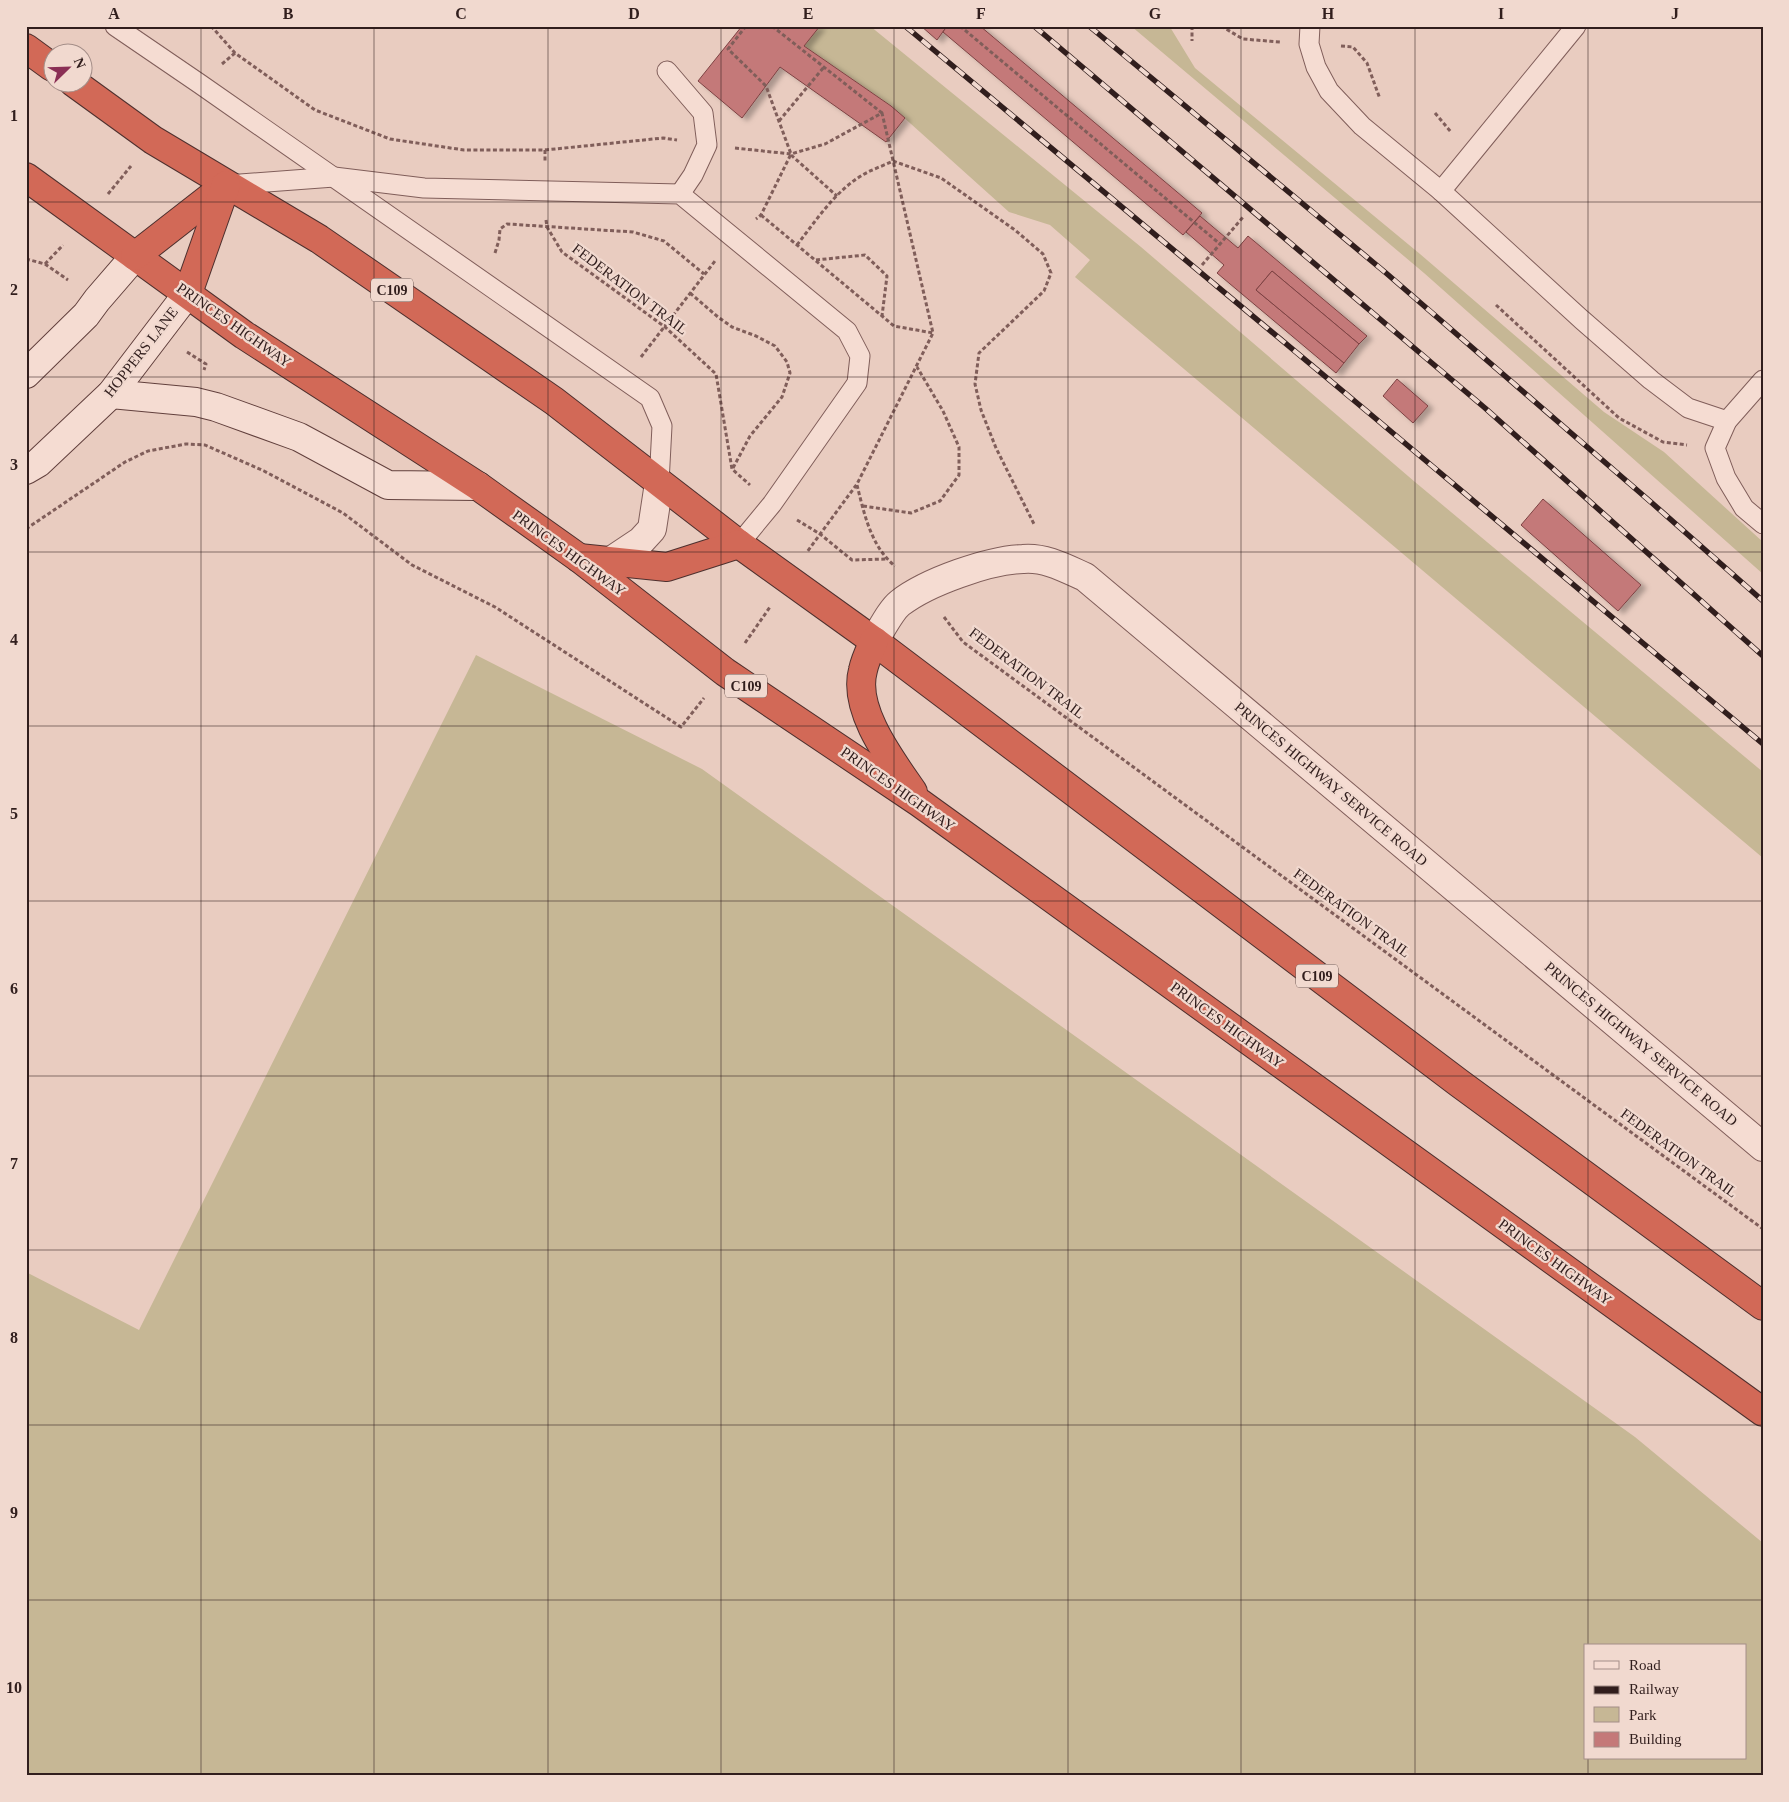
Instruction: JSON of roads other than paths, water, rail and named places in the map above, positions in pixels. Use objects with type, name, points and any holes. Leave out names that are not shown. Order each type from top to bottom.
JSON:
[{"type":"highway","points":[[26,48],[42,60]]},
{"type":"highway","name":"C109","points":[[87,92],[153,140],[318,239],[554,401],[739,544],[874,641],[1444,1071],[1763,1306]]},
{"type":"highway","name":"PRINCES HIGHWAY","points":[[26,176],[244,335],[478,486],[579,558],[725,672],[920,803],[1763,1412]]},
{"type":"highway","points":[[135,256],[226,185]]},
{"type":"highway","points":[[188,293],[226,185]]},
{"type":"highway","points":[[579,558],[667,567],[739,544]]},
{"type":"highway","points":[[874,641],[862,671],[864,703],[872,728],[920,803]]},
{"type":"street","points":[[26,374],[86,315],[135,256]]},
{"type":"street","name":"HOPPERS LANE","points":[[26,470],[38,463],[112,394],[188,293]]},
{"type":"street","points":[[112,394],[196,402],[216,407],[299,437],[388,485],[478,486]]},
{"type":"street","points":[[611,562],[641,541],[652,529],[659,483]]},
{"type":"street","name":"PRINCES HIGHWAY SERVICE ROAD","points":[[874,641],[899,604],[922,589],[954,576],[997,563],[1024,558],[1054,563],[1085,577],[1763,1146]]},
{"type":"lane","points":[[115,26],[650,398],[662,426],[659,483]]},
{"type":"lane","points":[[1310,26],[1308,44],[1316,67],[1330,91],[1362,126],[1441,191],[1652,380],[1688,408],[1727,421]]},
{"type":"lane","points":[[1441,191],[1576,26]]},
{"type":"lane","points":[[667,71],[703,113],[707,145],[693,175],[680,194]]},
{"type":"lane","points":[[226,185],[334,177],[424,188],[680,194],[848,331],[860,356],[857,383],[772,504],[739,544]]},
{"type":"lane","points":[[1763,380],[1727,421],[1715,448],[1726,478],[1744,508],[1763,524]]},
{"type":"railway","points":[[905,26],[1763,744]]},
{"type":"railway","points":[[1034,26],[1485,408],[1763,656]]},
{"type":"railway","points":[[1089,26],[1386,273],[1763,601]]}]
